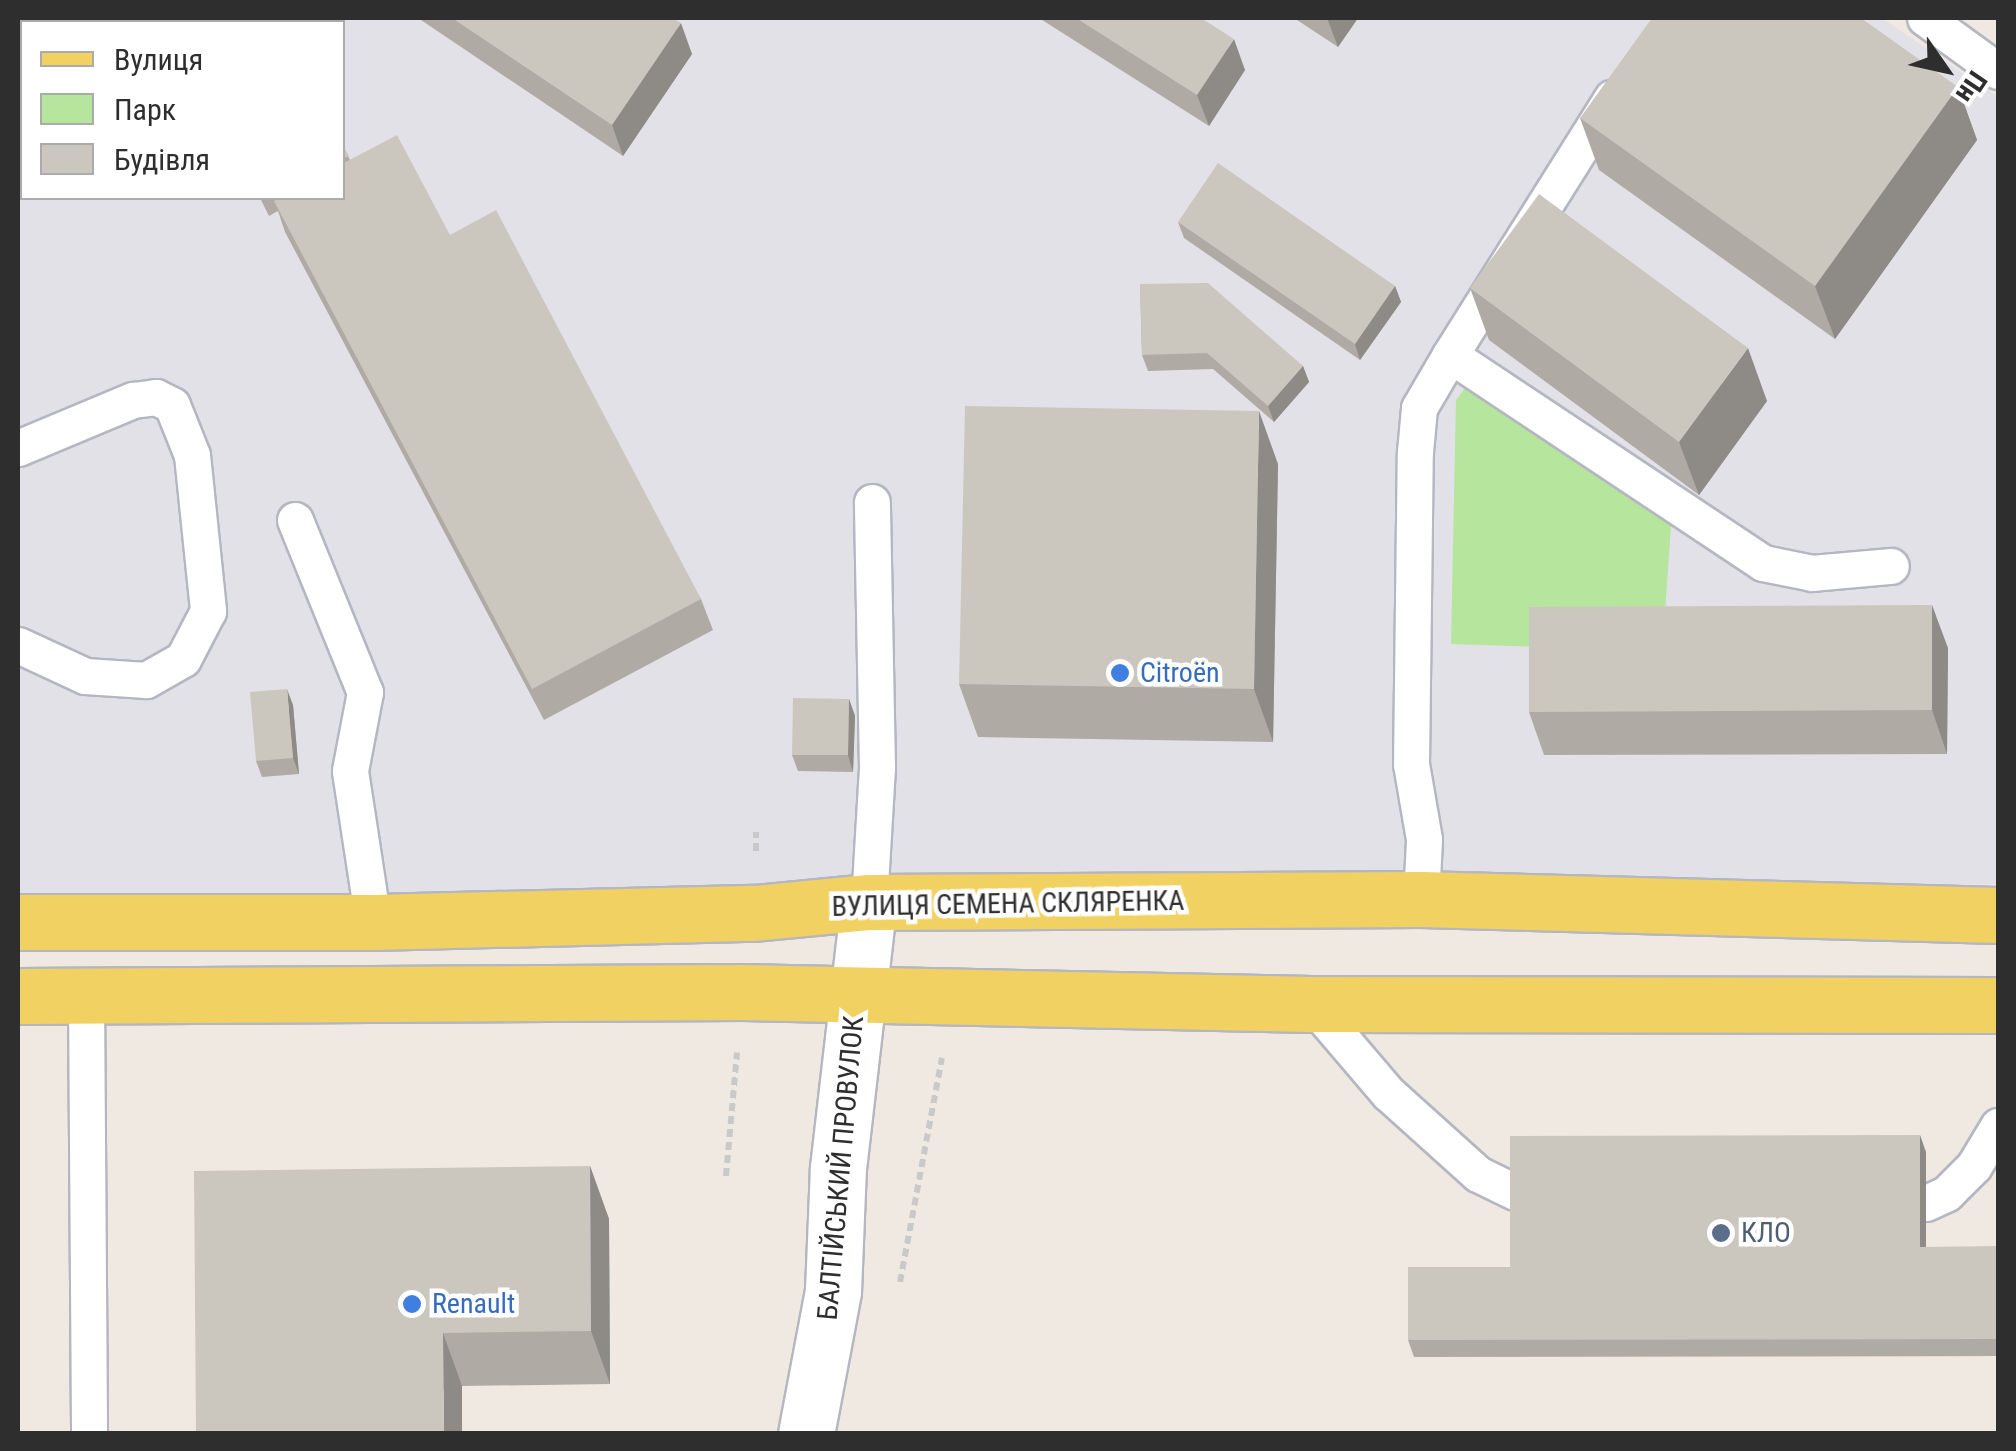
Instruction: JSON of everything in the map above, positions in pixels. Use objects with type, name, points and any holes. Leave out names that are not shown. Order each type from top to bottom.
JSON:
[{"type":"main road","name":"ВУЛИЦЯ СЕМЕНА СКЛЯРЕНКА","points":[[18,922],[373,922],[754,912],[869,902],[1421,899],[1998,915]]},
{"type":"main road","points":[[18,996],[858,993],[1312,1004],[1998,1005]]},
{"type":"street","name":"БАЛТІЙСЬКИЙ ПРОВУЛОК","points":[[806,1434],[833,1291],[838,1168],[869,902]]},
{"type":"lane","points":[[1926,18],[1998,71]]},
{"type":"lane","points":[[1421,899],[1424,838],[1411,764],[1415,452],[1419,408],[1578,146],[1634,68]]},
{"type":"lane","points":[[1450,355],[1764,563],[1812,573],[1891,566]]},
{"type":"lane","points":[[18,448],[133,400],[156,397],[172,405],[192,455],[208,611],[182,659],[146,680],[85,676],[18,644]]},
{"type":"lane","points":[[869,902],[877,768],[872,502]]},
{"type":"lane","points":[[295,520],[364,692],[350,770],[373,922]]},
{"type":"lane","points":[[86,996],[89,1434]]},
{"type":"lane","points":[[1312,1004],[1388,1093],[1478,1174],[1515,1192]]},
{"type":"lane","points":[[1926,1204],[1948,1193],[1974,1166],[1998,1126]]},
{"type":"path","points":[[896,1297],[952,997]]},
{"type":"shaded area","points":[[18,18],[1882,18],[1998,97],[1998,884],[869,902],[18,903]]},
{"type":"green space","points":[[1469,383],[1660,502],[1671,526],[1664,627],[1633,650],[1451,644],[1456,400]]},
{"type":"building","points":[[452,18],[673,18],[681,23],[612,125]]},
{"type":"building","points":[[1076,18],[1201,18],[1234,39],[1197,95]]},
{"type":"building","points":[[1652,18],[1861,18],[1958,87],[1815,286],[1580,118]]},
{"type":"building","points":[[397,135],[450,235],[496,210],[701,599],[532,689],[274,201],[345,200],[345,162]]},
{"type":"building","points":[[1218,163],[1395,286],[1355,344],[1178,222]]},
{"type":"building","points":[[1539,194],[1748,348],[1679,442],[1470,288]]},
{"type":"building","points":[[1208,283],[1303,366],[1268,406],[1207,353],[1142,355],[1140,284]]},
{"type":"building","points":[[965,406],[1259,411],[1254,689],[959,684]]},
{"type":"building","points":[[1932,605],[1932,710],[1529,712],[1529,607]]},
{"type":"building","points":[[287,689],[293,758],[256,761],[250,692]]},
{"type":"building","points":[[793,698],[849,699],[848,755],[792,755]]},
{"type":"building","name":"КЛО","points":[[1920,1135],[1920,1247],[1998,1246],[1998,1339],[1408,1340],[1408,1267],[1510,1267],[1510,1136]]},
{"type":"building","name":"Renault","points":[[590,1166],[591,1331],[443,1333],[444,1434],[196,1434],[194,1171]]},
{"type":"place","name":"Citroën","points":[[1120,673]]},
{"type":"place","name":"КЛО","points":[[1721,1233]]},
{"type":"place","name":"Renault","points":[[412,1304]]}]
